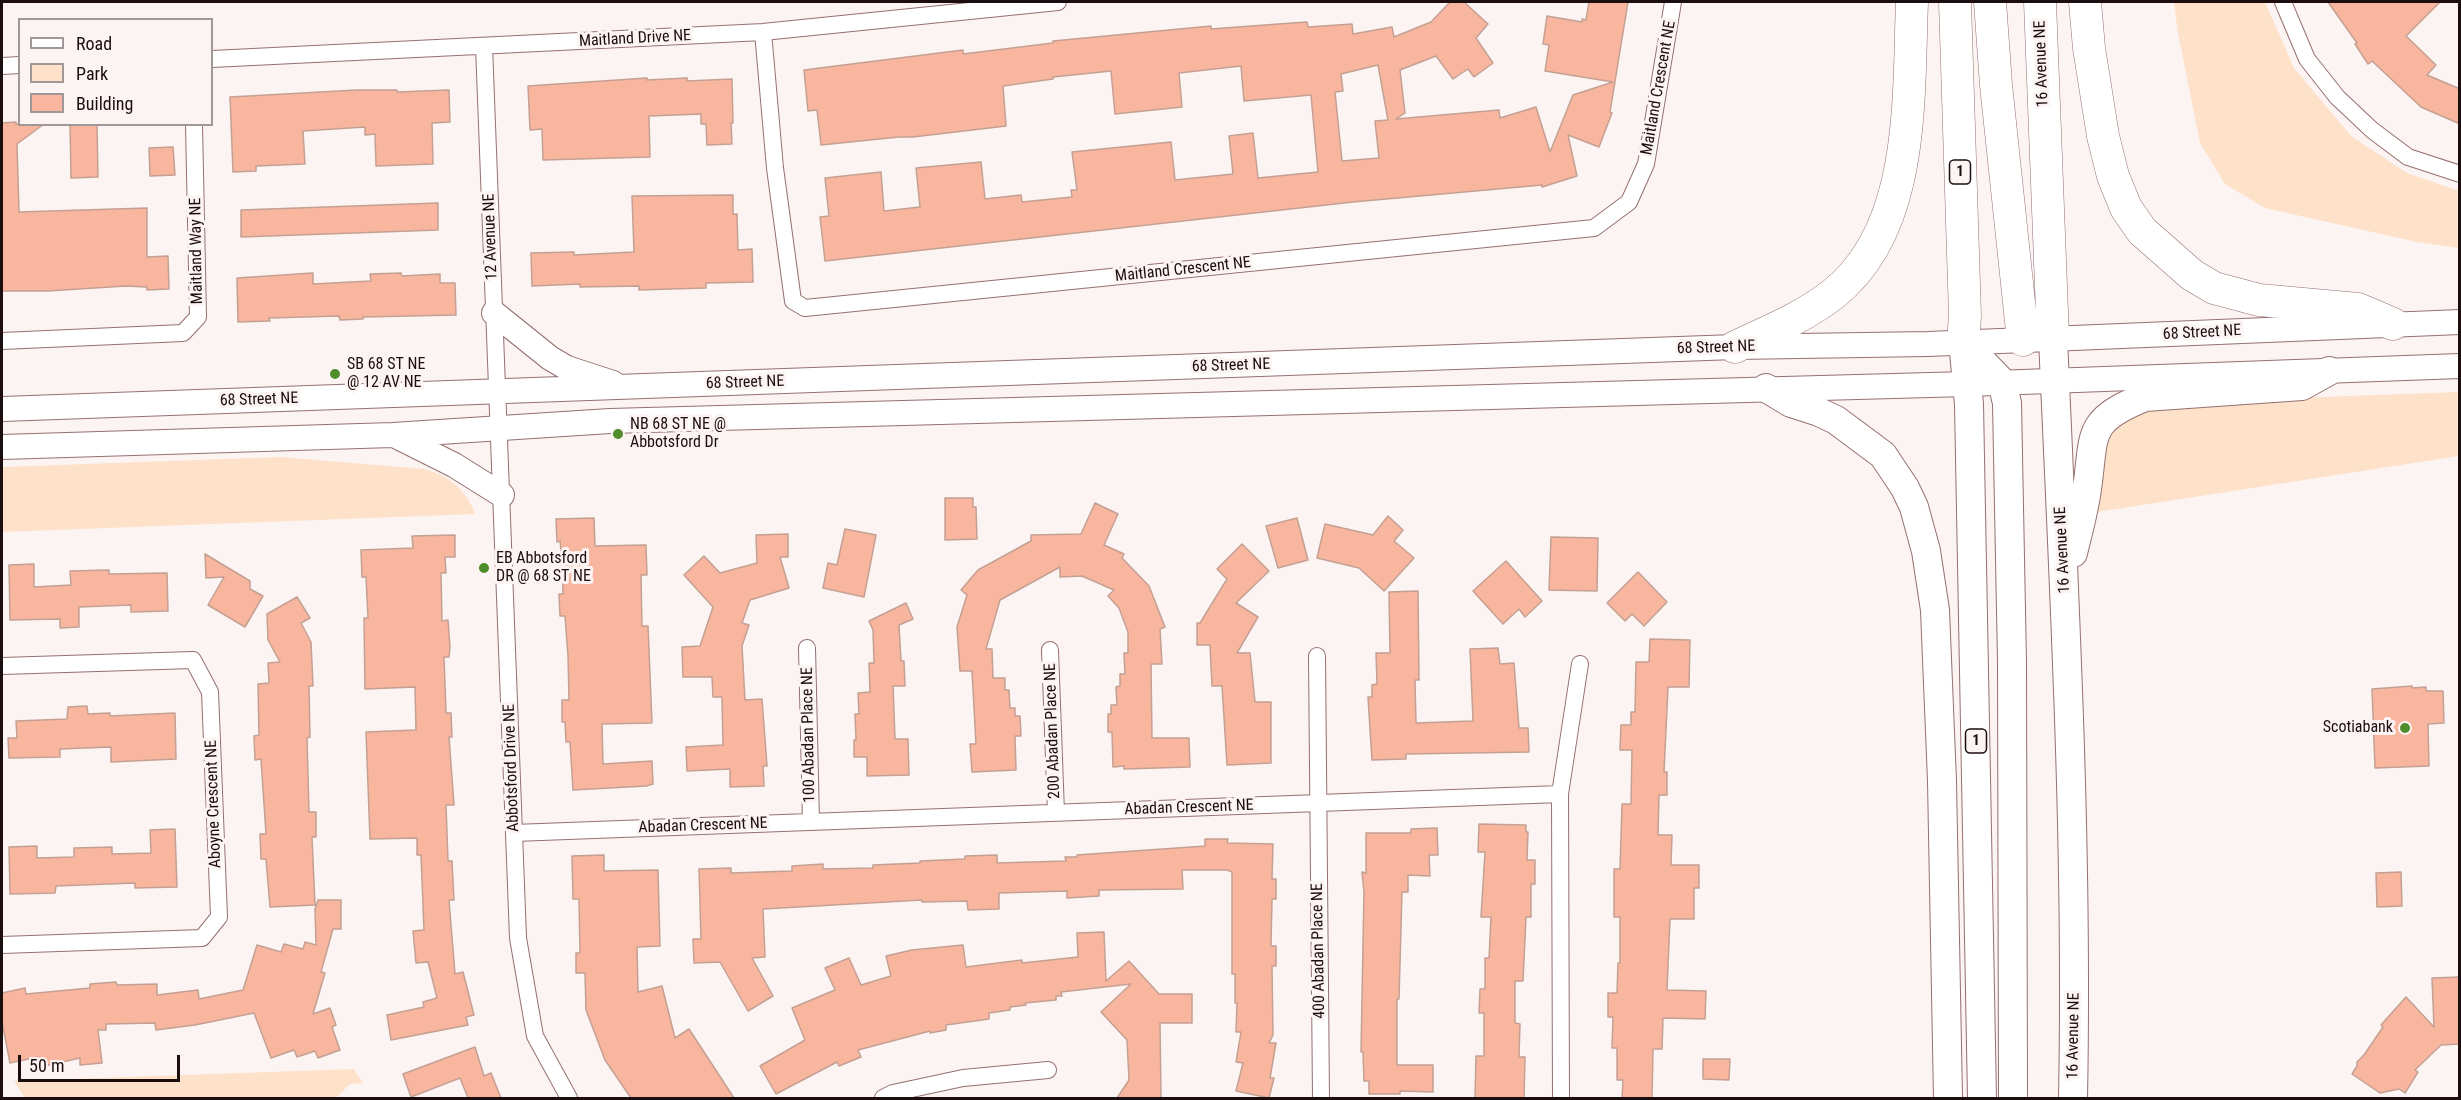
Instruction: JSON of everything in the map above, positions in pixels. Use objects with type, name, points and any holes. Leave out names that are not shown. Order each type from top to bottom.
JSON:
[{"type":"highway","points":[[1736,347],[1798,319],[1832,295],[1859,270],[1874,248],[1887,218],[1901,169],[1908,93],[1912,2]]},
{"type":"highway","name":"1","points":[[1955,2],[1967,384],[1983,1098]]},
{"type":"highway","points":[[1990,2],[1997,97],[2038,339],[2054,379]]},
{"type":"highway","name":"16 Avenue NE","points":[[2038,339],[2040,2]]},
{"type":"highway","points":[[2085,2],[2089,48],[2103,136],[2113,176],[2126,208],[2142,231],[2192,275],[2214,288],[2259,300],[2358,309],[2393,324]]},
{"type":"highway","points":[[1964,342],[2002,382],[2007,403],[2011,650],[2013,1098]]},
{"type":"highway","points":[[2065,590],[2087,489],[2093,436],[2100,423],[2125,405],[2145,397],[2302,386],[2329,371]]},
{"type":"highway","name":"16 Avenue NE","points":[[2054,379],[2065,590],[2075,1005],[2073,1098]]},
{"type":"highway","points":[[1766,388],[1791,403],[1836,420],[1883,455],[1905,488],[1920,527],[1932,578],[1936,633],[1948,1098]]},
{"type":"main road","points":[[494,313],[550,358],[567,368],[627,388]]},
{"type":"main road","name":"68 Street NE","points":[[2,409],[1736,347],[1964,342],[2460,322]]},
{"type":"main road","name":"68 Street NE","points":[[2,447],[393,435],[622,420],[1967,384],[2054,379],[2460,366]]},
{"type":"main road","points":[[393,435],[454,465],[502,495]]},
{"type":"street","name":"Maitland Drive NE","points":[[213,59],[763,32],[1004,5],[1058,2]]},
{"type":"street","name":"Maitland Crescent NE","points":[[763,32],[775,168],[793,301],[805,308],[1594,228],[1629,202],[1646,164],[1673,2]]},
{"type":"street","points":[[2283,2],[2307,59],[2337,97],[2372,130],[2408,157],[2460,174]]},
{"type":"street","name":"12 Avenue NE","points":[[484,46],[500,428]]},
{"type":"street","points":[[2,66],[18,65]]},
{"type":"street","name":"Maitland Way NE","points":[[2,341],[183,333],[198,317],[194,126]]},
{"type":"street","name":"Abbotsford Drive NE","points":[[500,428],[518,938],[535,1036],[569,1098]]},
{"type":"street","name":"100 Abadan Place NE","points":[[807,648],[811,822]]},
{"type":"street","name":"200 Abadan Place NE","points":[[1050,650],[1056,813]]},
{"type":"street","name":"400 Abadan Place NE","points":[[1317,656],[1321,1098]]},
{"type":"street","name":"Aboyne Crescent NE","points":[[2,666],[193,660],[210,692],[219,916],[202,938],[2,945]]},
{"type":"street","points":[[1561,1098],[1560,794],[1580,664]]},
{"type":"street","name":"Abadan Crescent NE","points":[[514,833],[1560,794]]},
{"type":"street","points":[[883,1098],[893,1093],[963,1078],[1048,1070]]},
{"type":"green space","points":[[2174,2],[2265,2],[2294,68],[2351,136],[2407,173],[2459,191],[2459,248],[2417,242],[2265,208],[2225,184],[2200,143]]},
{"type":"green space","points":[[2459,392],[2459,456],[2097,512],[2099,459],[2117,427],[2146,409],[2183,402]]},
{"type":"green space","points":[[281,457],[425,469],[456,485],[472,505],[475,514],[2,532],[2,467]]},
{"type":"green space","points":[[354,1069],[363,1083],[350,1084],[336,1098],[25,1098],[14,1081]]},
{"type":"building","points":[[1450,2],[1464,2],[1488,24],[1476,38],[1493,63],[1474,77],[1468,69],[1453,79],[1436,56],[1400,70],[1405,113],[1396,119],[1499,110],[1500,118],[1536,107],[1550,152],[1573,95],[1613,82],[1545,71],[1549,45],[1543,44],[1547,16],[1582,22],[1582,19],[1586,20],[1589,2],[1628,2],[1610,112],[1612,113],[1599,147],[1568,135],[1577,176],[1542,187],[1542,185],[1353,202],[825,261],[820,217],[829,216],[825,178],[881,172],[884,211],[920,207],[916,168],[981,162],[985,199],[1021,195],[1022,202],[1072,197],[1071,190],[1077,190],[1072,152],[1171,142],[1175,180],[1233,174],[1229,136],[1253,133],[1258,178],[1318,172],[1311,95],[1244,101],[1241,66],[1179,73],[1182,107],[1115,114],[1111,71],[1053,77],[1053,79],[1003,86],[1006,126],[821,145],[817,110],[808,111],[804,70],[963,50],[963,54],[1053,43],[1053,41],[1211,26],[1211,29],[1307,22],[1308,27],[1352,24],[1353,34],[1392,27],[1394,37],[1431,22]],"holes":[[[1378,65],[1388,120],[1375,121],[1379,158],[1342,161],[1335,92],[1343,91],[1341,74]]]},
{"type":"building","points":[[2328,2],[2440,2],[2406,36],[2436,65],[2427,75],[2460,89],[2460,124],[2421,107],[2372,61],[2368,64],[2355,44],[2357,43]]},
{"type":"building","points":[[647,78],[647,80],[687,78],[687,81],[732,79],[732,144],[707,145],[706,124],[701,124],[701,114],[649,116],[650,157],[543,160],[542,129],[530,130],[528,86]]},
{"type":"building","points":[[397,90],[397,92],[449,90],[450,122],[432,123],[433,164],[376,166],[375,134],[365,135],[365,127],[303,131],[305,164],[256,166],[256,171],[233,172],[230,97]]},
{"type":"building","points":[[16,122],[18,126],[41,126],[17,144],[19,212],[147,208],[147,257],[168,256],[169,289],[147,290],[147,287],[126,286],[48,291],[2,291],[2,123]]},
{"type":"building","points":[[70,126],[97,126],[98,177],[71,178]]},
{"type":"building","points":[[173,147],[175,175],[150,176],[149,148]]},
{"type":"building","points":[[733,195],[733,214],[737,214],[738,250],[752,249],[753,282],[706,283],[706,288],[639,290],[639,286],[580,287],[580,284],[532,286],[531,253],[574,252],[574,255],[634,252],[632,196]]},
{"type":"building","points":[[438,203],[438,230],[241,237],[241,210]]},
{"type":"building","points":[[313,273],[313,284],[371,281],[370,274],[401,273],[402,276],[440,274],[440,283],[455,283],[456,315],[363,317],[363,319],[340,320],[339,316],[269,318],[270,321],[238,322],[237,278]]},
{"type":"building","points":[[945,498],[973,498],[973,507],[976,507],[977,539],[945,540]]},
{"type":"building","points":[[1095,503],[1118,514],[1104,545],[1124,554],[1122,558],[1149,586],[1165,627],[1160,629],[1162,664],[1151,664],[1152,738],[1189,738],[1190,767],[1124,769],[1124,766],[1113,767],[1112,732],[1108,732],[1108,714],[1111,714],[1111,705],[1117,705],[1116,687],[1120,686],[1120,674],[1125,674],[1124,653],[1128,653],[1128,632],[1119,608],[1108,596],[1114,590],[1082,576],[1060,577],[1060,567],[1000,600],[986,649],[992,649],[993,678],[1005,678],[1005,690],[1009,690],[1010,708],[1015,708],[1015,716],[1020,716],[1021,736],[1015,736],[1016,770],[972,772],[970,744],[976,744],[972,671],[960,671],[957,627],[967,595],[961,590],[978,570],[1031,541],[1031,535],[1081,534]]},
{"type":"building","points":[[1388,516],[1403,530],[1394,541],[1414,558],[1384,591],[1359,568],[1317,558],[1325,524],[1373,535]]},
{"type":"building","points":[[594,518],[595,546],[646,545],[647,575],[641,575],[642,626],[648,626],[652,723],[602,724],[603,764],[652,761],[653,784],[646,786],[573,790],[570,742],[566,742],[565,722],[562,722],[562,700],[569,700],[568,656],[565,616],[560,616],[559,594],[563,594],[562,561],[560,541],[557,542],[556,519]]},
{"type":"building","points":[[1297,518],[1308,560],[1278,568],[1266,526]]},
{"type":"building","points":[[845,529],[876,535],[864,597],[823,588],[828,563],[837,565]]},
{"type":"building","points":[[788,534],[788,557],[780,557],[789,588],[750,600],[742,623],[749,625],[742,646],[745,700],[762,699],[767,766],[763,766],[764,786],[730,787],[730,769],[687,771],[686,747],[723,745],[722,697],[713,697],[712,677],[683,677],[682,647],[700,646],[713,607],[684,575],[704,556],[720,573],[757,563],[756,535]]},
{"type":"building","points":[[455,535],[455,557],[445,557],[446,573],[441,573],[442,621],[448,620],[450,647],[449,657],[444,657],[446,713],[451,713],[452,737],[449,737],[454,805],[446,805],[448,861],[452,861],[454,900],[449,900],[455,974],[463,972],[474,1015],[466,1017],[468,1025],[391,1040],[387,1015],[424,1007],[423,1002],[437,998],[428,962],[416,963],[413,931],[424,930],[421,855],[417,855],[417,838],[370,839],[366,732],[416,730],[415,687],[365,689],[364,618],[368,618],[366,577],[362,577],[361,550],[413,548],[412,536]]},
{"type":"building","points":[[1551,537],[1598,538],[1597,591],[1549,590]]},
{"type":"building","points":[[1242,544],[1269,571],[1236,603],[1258,617],[1237,653],[1250,653],[1255,702],[1271,702],[1271,763],[1227,765],[1222,686],[1212,686],[1210,645],[1197,645],[1197,623],[1200,623],[1227,579],[1217,569]]},
{"type":"building","points":[[205,554],[250,581],[250,589],[263,596],[245,627],[208,605],[224,577],[206,578]]},
{"type":"building","points":[[1506,561],[1542,601],[1525,617],[1519,609],[1503,624],[1473,591]]},
{"type":"building","points":[[34,564],[34,587],[71,585],[70,571],[109,570],[109,574],[167,573],[168,611],[131,612],[131,605],[79,607],[79,627],[60,628],[60,619],[10,620],[9,565]]},
{"type":"building","points":[[1638,572],[1667,602],[1644,626],[1632,614],[1625,621],[1607,603]]},
{"type":"building","points":[[1418,591],[1419,680],[1415,680],[1416,723],[1473,721],[1470,649],[1498,648],[1500,664],[1514,663],[1519,728],[1528,728],[1529,752],[1406,754],[1406,759],[1372,760],[1368,697],[1372,697],[1372,685],[1377,684],[1376,653],[1390,653],[1389,592]]},
{"type":"building","points":[[297,597],[310,618],[301,623],[311,642],[313,686],[309,686],[310,737],[307,738],[309,812],[316,812],[316,837],[312,837],[315,905],[270,907],[266,859],[261,859],[260,834],[266,834],[261,759],[255,760],[254,736],[259,735],[258,684],[269,683],[268,663],[280,662],[268,640],[267,614]]},
{"type":"building","points":[[906,603],[913,619],[899,625],[905,686],[893,686],[895,739],[908,739],[909,775],[867,776],[867,757],[854,757],[854,740],[856,740],[855,714],[859,714],[858,693],[870,692],[869,663],[874,663],[873,630],[869,621]]},
{"type":"building","points":[[1650,639],[1690,640],[1689,687],[1668,687],[1664,772],[1667,772],[1667,795],[1659,795],[1658,835],[1672,835],[1671,865],[1699,865],[1699,888],[1694,888],[1694,919],[1670,919],[1667,990],[1706,991],[1705,1019],[1663,1018],[1662,1049],[1653,1049],[1652,1098],[1622,1098],[1623,1080],[1617,1080],[1617,1048],[1612,1048],[1613,1017],[1608,1017],[1608,993],[1617,993],[1618,963],[1620,963],[1620,917],[1614,917],[1614,869],[1620,869],[1622,804],[1631,804],[1632,750],[1620,750],[1621,725],[1631,725],[1631,712],[1635,712],[1636,662],[1649,662]]},
{"type":"building","points":[[2412,686],[2412,688],[2426,687],[2426,691],[2443,691],[2444,723],[2428,724],[2429,766],[2375,768],[2372,689]]},
{"type":"building","points":[[87,706],[88,714],[110,713],[110,716],[175,713],[176,759],[111,762],[111,747],[60,749],[60,757],[9,758],[8,738],[17,738],[16,721],[67,719],[68,707]]},
{"type":"building","points":[[1479,824],[1526,825],[1527,860],[1535,860],[1535,884],[1531,884],[1531,917],[1526,917],[1523,981],[1515,981],[1515,1023],[1520,1024],[1519,1057],[1525,1057],[1524,1098],[1475,1098],[1476,1056],[1484,1056],[1484,1013],[1479,1013],[1480,989],[1485,989],[1485,958],[1489,958],[1491,917],[1481,917],[1485,852],[1478,852]]},
{"type":"building","points":[[1437,828],[1438,855],[1429,855],[1430,876],[1408,875],[1408,892],[1402,892],[1399,999],[1397,999],[1397,1065],[1433,1065],[1433,1092],[1400,1091],[1400,1094],[1369,1094],[1369,1081],[1364,1081],[1363,1052],[1361,1052],[1364,892],[1362,872],[1366,873],[1366,833],[1411,833],[1411,829]]},
{"type":"building","points":[[175,829],[177,887],[135,888],[135,883],[56,886],[55,893],[10,894],[9,847],[37,846],[37,858],[74,857],[74,848],[112,847],[112,854],[151,853],[150,830]]},
{"type":"building","points":[[1205,839],[1228,839],[1227,843],[1273,844],[1272,879],[1276,879],[1276,899],[1272,899],[1271,946],[1276,946],[1276,966],[1272,966],[1273,1035],[1269,1043],[1276,1043],[1270,1078],[1274,1078],[1269,1098],[1236,1091],[1243,1063],[1236,1062],[1241,1032],[1236,1032],[1235,974],[1232,974],[1232,872],[1227,870],[1182,870],[1183,889],[1099,890],[1099,896],[1067,898],[1067,891],[999,893],[999,909],[968,910],[967,901],[922,902],[922,900],[763,909],[765,957],[752,958],[773,996],[748,1011],[720,962],[694,963],[693,939],[701,939],[699,869],[731,868],[731,873],[792,871],[792,866],[823,864],[823,869],[873,868],[873,865],[997,855],[997,863],[1066,861],[1065,857],[1077,857],[1077,855],[1205,846]]},
{"type":"building","points":[[604,855],[604,871],[658,870],[660,946],[637,947],[638,992],[662,986],[675,1038],[689,1029],[734,1098],[631,1098],[605,1060],[586,1010],[585,973],[576,973],[576,953],[580,953],[579,899],[573,899],[572,856]]},
{"type":"building","points":[[2401,872],[2402,906],[2377,907],[2376,873]]},
{"type":"building","points":[[318,900],[341,900],[341,929],[333,929],[321,972],[325,973],[313,1014],[330,1008],[336,1025],[332,1027],[340,1050],[318,1058],[315,1051],[297,1057],[294,1050],[271,1058],[254,1013],[156,1030],[155,1023],[106,1024],[106,1030],[98,1030],[102,1063],[80,1065],[80,1058],[40,1067],[38,1057],[10,1063],[2,1022],[2,993],[25,988],[26,994],[90,988],[90,984],[116,982],[117,985],[157,984],[157,995],[198,990],[199,999],[243,990],[257,945],[281,952],[284,944],[303,949],[305,942],[316,945],[315,909]]},
{"type":"building","points":[[1104,932],[1106,981],[1129,961],[1159,994],[1192,994],[1192,1023],[1160,1023],[1161,1098],[1117,1098],[1129,1080],[1127,1040],[1101,1012],[1131,984],[1061,992],[1062,996],[1056,996],[1056,1000],[1025,1003],[1026,1005],[1010,1007],[1010,1010],[989,1013],[989,1019],[946,1025],[946,1030],[930,1033],[930,1031],[858,1050],[861,1057],[839,1066],[837,1062],[776,1094],[760,1066],[805,1040],[792,1008],[835,990],[825,968],[849,958],[861,985],[891,976],[886,956],[912,950],[963,945],[966,967],[1022,960],[1022,963],[1078,957],[1077,933]]},
{"type":"building","points":[[2460,977],[2460,1044],[2441,1045],[2415,1070],[2418,1072],[2405,1093],[2399,1089],[2380,1093],[2352,1074],[2357,1062],[2383,1027],[2381,1025],[2406,997],[2434,1027],[2432,978]]},
{"type":"building","points":[[475,1047],[484,1076],[491,1073],[501,1098],[468,1098],[460,1078],[411,1097],[403,1074]]},
{"type":"building","points":[[1703,1059],[1730,1059],[1729,1080],[1703,1079]]},
{"type":"place","name":"SB 68 ST NE @ 12 AV NE","points":[[335,374]]},
{"type":"place","name":"NB 68 ST NE @ Abbotsford Dr","points":[[618,434]]},
{"type":"place","name":"EB Abbotsford DR @ 68 ST NE","points":[[484,568]]},
{"type":"place","name":"Scotiabank","points":[[2405,728]]}]
